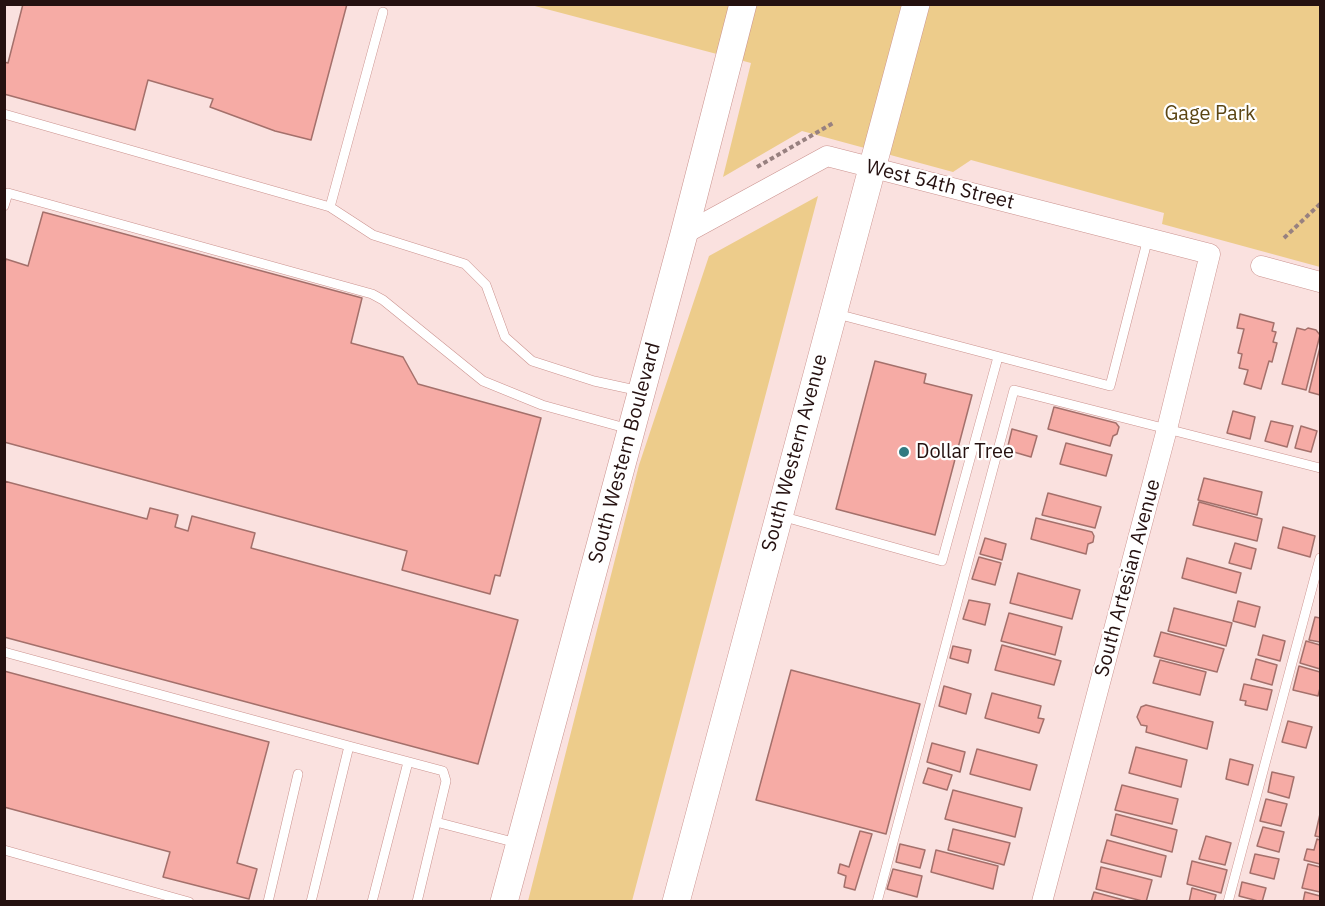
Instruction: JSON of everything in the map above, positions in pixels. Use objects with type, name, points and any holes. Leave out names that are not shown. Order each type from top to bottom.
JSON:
[{"type":"street","name":"South Western Boulevard","points":[[504,902],[642,392],[743,4]]},
{"type":"street","name":"South Western Avenue","points":[[676,902],[916,4]]},
{"type":"street","name":"West 54th Street","points":[[684,234],[826,156],[1210,254]]},
{"type":"street","name":"South Artesian Avenue","points":[[1041,902],[1167,429],[1210,254]]},
{"type":"street","points":[[1261,266],[1320,282]]},
{"type":"lane","points":[[330,207],[383,12]]},
{"type":"lane","points":[[4,114],[330,207],[373,235],[465,264],[486,285],[505,337],[532,361],[594,381],[642,392]]},
{"type":"lane","points":[[4,206],[8,193],[372,294],[383,300],[483,381],[542,405],[631,429]]},
{"type":"lane","points":[[832,313],[1110,386],[1148,238]]},
{"type":"lane","points":[[778,516],[942,561],[999,357]]},
{"type":"lane","points":[[877,902],[1014,390],[1320,468]]},
{"type":"lane","points":[[1228,902],[1320,558]]},
{"type":"lane","points":[[4,652],[443,771],[446,781],[417,902]]},
{"type":"lane","points":[[311,902],[349,746]]},
{"type":"lane","points":[[372,902],[408,762]]},
{"type":"lane","points":[[268,902],[298,774]]},
{"type":"lane","points":[[436,822],[519,844]]},
{"type":"lane","points":[[4,850],[189,902]]},
{"type":"path","points":[[749,172],[835,122]]},
{"type":"path","points":[[1284,238],[1320,204]]},
{"type":"green space","name":"Gage Park","points":[[531,5],[1320,5],[1320,267],[1162,224],[1164,213],[971,160],[953,172],[802,131],[723,177],[751,63]]},
{"type":"green space","points":[[818,196],[632,901],[528,901],[639,465],[709,256]]},
{"type":"building","points":[[23,4],[347,4],[311,140],[275,131],[210,107],[213,99],[148,80],[135,130],[4,94],[4,62],[8,63]]},
{"type":"building","points":[[43,212],[362,298],[351,343],[403,357],[418,384],[541,418],[500,576],[495,575],[490,594],[402,570],[407,551],[4,442],[4,266],[6,259],[28,266]]},
{"type":"building","points":[[1240,314],[1274,323],[1272,331],[1276,332],[1273,342],[1277,343],[1261,389],[1244,384],[1248,370],[1239,368],[1242,354],[1238,353],[1244,329],[1237,328]]},
{"type":"building","points":[[1297,328],[1316,330],[1320,335],[1306,390],[1282,384]]},
{"type":"building","points":[[1320,347],[1320,395],[1309,392]]},
{"type":"building","name":"Dollar Tree","points":[[875,361],[926,374],[924,383],[972,395],[935,535],[836,509]]},
{"type":"building","points":[[1054,407],[1116,423],[1119,427],[1117,434],[1113,436],[1110,446],[1048,429]]},
{"type":"building","points":[[1233,411],[1255,417],[1250,439],[1227,433]]},
{"type":"building","points":[[1271,421],[1293,426],[1287,447],[1265,441]]},
{"type":"building","points":[[1301,426],[1317,431],[1311,452],[1295,448]]},
{"type":"building","points":[[1012,429],[1037,436],[1031,457],[1007,450]]},
{"type":"building","points":[[1066,443],[1112,455],[1106,476],[1060,464]]},
{"type":"building","points":[[1204,478],[1262,492],[1257,515],[1198,500]]},
{"type":"building","points":[[4,481],[147,519],[150,508],[178,515],[175,527],[188,531],[192,516],[255,533],[251,548],[518,620],[478,764],[4,637]]},
{"type":"building","points":[[1048,493],[1101,507],[1095,528],[1042,515]]},
{"type":"building","points":[[1199,502],[1262,519],[1257,541],[1193,525]]},
{"type":"building","points":[[1036,518],[1092,532],[1093,542],[1088,544],[1086,554],[1031,539]]},
{"type":"building","points":[[1283,527],[1315,536],[1310,557],[1278,548]]},
{"type":"building","points":[[985,538],[1006,544],[1002,560],[980,554]]},
{"type":"building","points":[[1235,543],[1256,549],[1251,569],[1229,563]]},
{"type":"building","points":[[979,557],[1001,563],[995,585],[972,579]]},
{"type":"building","points":[[1187,558],[1241,573],[1236,593],[1182,578]]},
{"type":"building","points":[[1018,573],[1080,590],[1072,619],[1010,603]]},
{"type":"building","points":[[969,600],[990,604],[985,625],[963,619]]},
{"type":"building","points":[[1238,601],[1260,607],[1255,627],[1233,621]]},
{"type":"building","points":[[1174,608],[1232,623],[1226,646],[1168,631]]},
{"type":"building","points":[[1009,613],[1062,627],[1055,655],[1001,641]]},
{"type":"building","points":[[1315,617],[1320,618],[1320,642],[1309,640]]},
{"type":"building","points":[[1161,632],[1224,649],[1217,672],[1154,656]]},
{"type":"building","points":[[1263,635],[1285,641],[1280,661],[1258,655]]},
{"type":"building","points":[[1306,641],[1320,645],[1320,669],[1300,663]]},
{"type":"building","points":[[1002,645],[1061,661],[1054,685],[995,670]]},
{"type":"building","points":[[953,646],[971,650],[968,663],[950,658]]},
{"type":"building","points":[[1256,659],[1277,665],[1272,685],[1251,679]]},
{"type":"building","points":[[1160,660],[1206,672],[1200,695],[1153,683]]},
{"type":"building","points":[[1299,666],[1320,672],[1318,696],[1293,690]]},
{"type":"building","points":[[791,670],[920,704],[886,834],[756,800]]},
{"type":"building","points":[[4,671],[269,742],[237,863],[257,869],[249,899],[163,877],[170,852],[4,807]]},
{"type":"building","points":[[1244,684],[1272,690],[1267,710],[1245,705],[1246,701],[1240,700]]},
{"type":"building","points":[[944,686],[971,694],[966,714],[939,706]]},
{"type":"building","points":[[992,693],[1041,706],[1038,718],[1044,719],[1039,733],[985,718]]},
{"type":"building","points":[[1146,705],[1213,722],[1207,749],[1146,732],[1147,726],[1141,725],[1137,717],[1141,707]]},
{"type":"building","points":[[1288,721],[1312,727],[1306,748],[1282,742]]},
{"type":"building","points":[[932,743],[965,752],[960,772],[927,762]]},
{"type":"building","points":[[1136,747],[1187,760],[1181,787],[1129,773]]},
{"type":"building","points":[[977,749],[1037,765],[1030,790],[970,774]]},
{"type":"building","points":[[1230,759],[1253,765],[1248,785],[1226,779]]},
{"type":"building","points":[[928,768],[952,775],[947,790],[923,783]]},
{"type":"building","points":[[1272,772],[1294,777],[1289,798],[1268,792]]},
{"type":"building","points":[[1122,785],[1178,799],[1172,824],[1115,810]]},
{"type":"building","points":[[953,790],[1022,808],[1015,837],[945,819]]},
{"type":"building","points":[[1266,799],[1287,804],[1281,826],[1260,821]]},
{"type":"building","points":[[1116,814],[1177,830],[1172,852],[1111,835]]},
{"type":"building","points":[[1320,814],[1320,837],[1315,836]]},
{"type":"building","points":[[1263,827],[1284,832],[1279,852],[1257,846]]},
{"type":"building","points":[[953,829],[1010,843],[1004,865],[948,850]]},
{"type":"building","points":[[860,831],[872,834],[855,890],[844,887],[846,876],[838,873],[840,864],[849,867]]},
{"type":"building","points":[[1206,836],[1231,843],[1225,865],[1199,859]]},
{"type":"building","points":[[1317,839],[1320,840],[1320,864],[1304,860],[1307,849],[1314,850]]},
{"type":"building","points":[[1107,840],[1166,856],[1161,877],[1101,862]]},
{"type":"building","points":[[900,844],[925,850],[920,868],[896,862]]},
{"type":"building","points":[[936,850],[998,866],[993,889],[931,872]]},
{"type":"building","points":[[1255,854],[1279,859],[1274,879],[1250,873]]},
{"type":"building","points":[[1192,861],[1227,870],[1221,893],[1187,884]]},
{"type":"building","points":[[1308,864],[1320,867],[1320,892],[1302,888]]},
{"type":"building","points":[[1101,867],[1152,880],[1146,902],[1096,889]]},
{"type":"building","points":[[893,869],[922,876],[917,897],[887,889]]},
{"type":"building","points":[[1242,882],[1266,888],[1262,902],[1239,896]]},
{"type":"building","points":[[1192,888],[1216,895],[1214,902],[1189,902]]},
{"type":"building","points":[[1094,892],[1131,902],[1091,902]]},
{"type":"building","points":[[1305,892],[1320,896],[1320,902],[1303,902]]},
{"type":"place","name":"Dollar Tree","points":[[904,452]]}]
